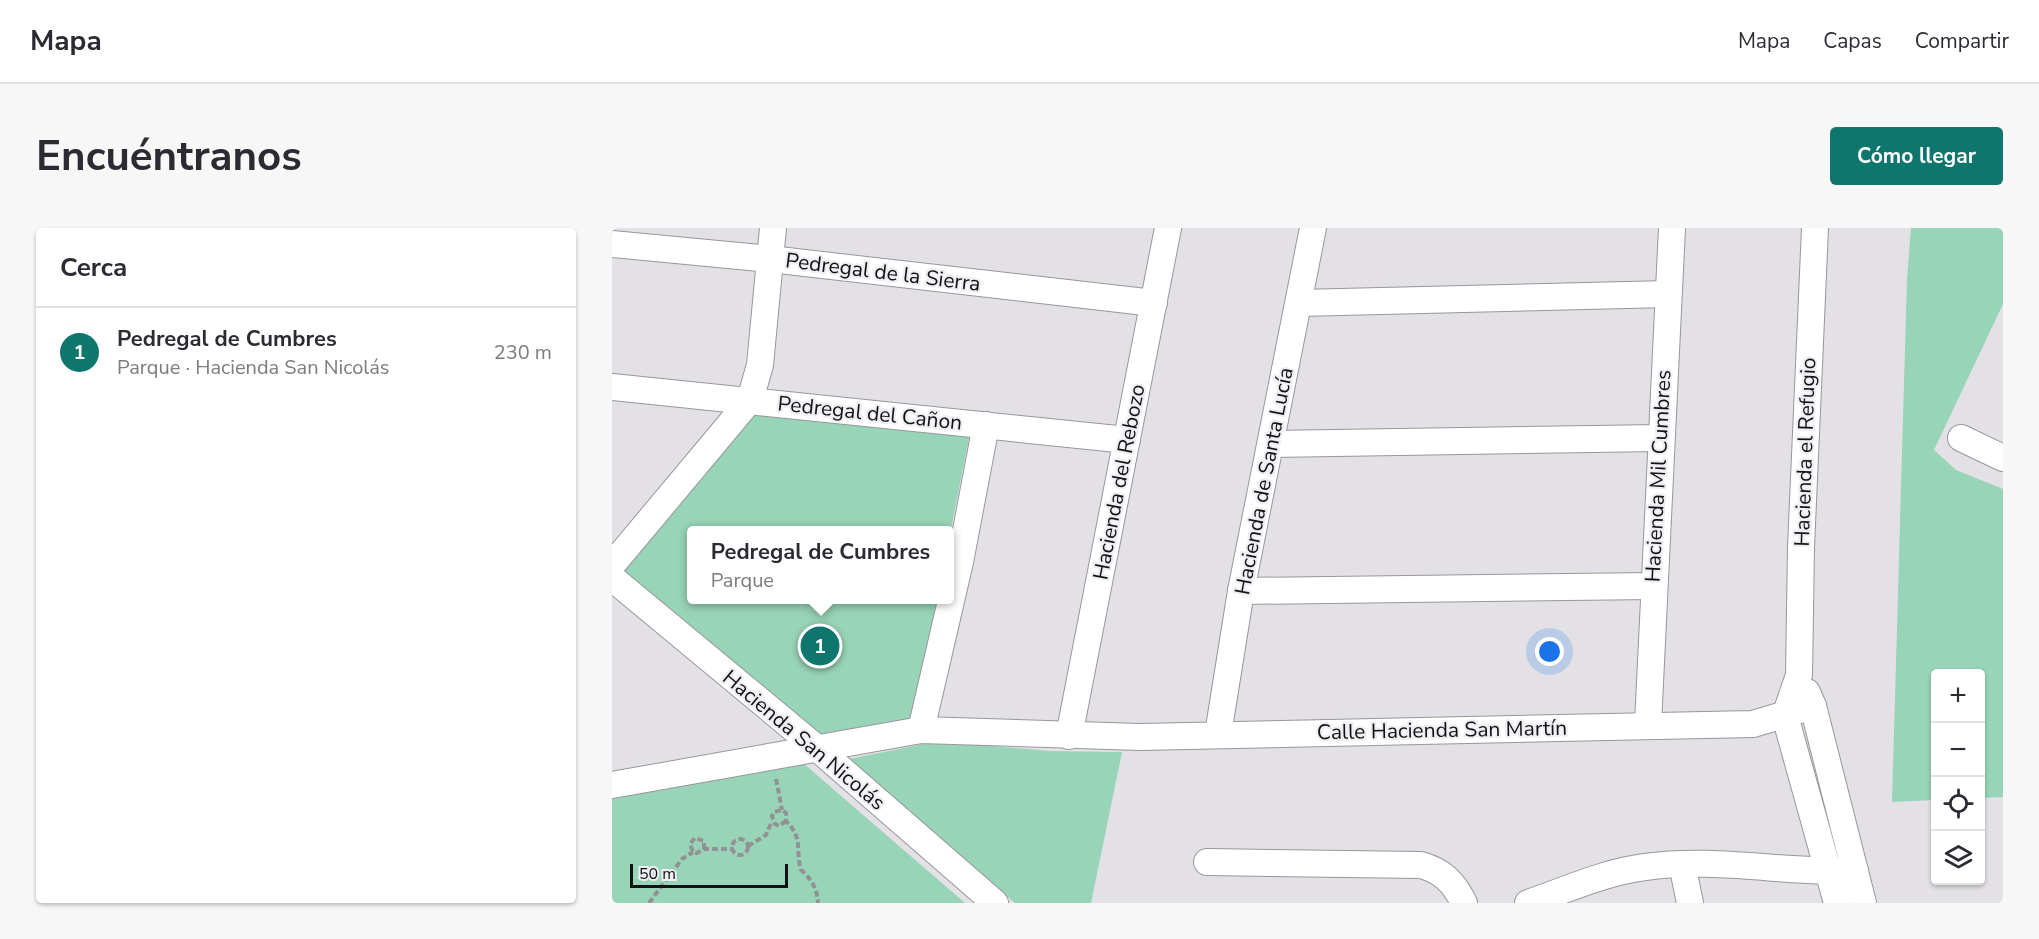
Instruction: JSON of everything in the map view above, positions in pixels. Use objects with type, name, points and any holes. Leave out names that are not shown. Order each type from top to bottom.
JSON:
[{"type":"street","points":[[612,565],[750,400],[760,365],[773,228]]},
{"type":"street","name":"Hacienda del Rebozo","points":[[1069,736],[1168,228]]},
{"type":"street","name":"Hacienda de Santa Lucía","points":[[1218,734],[1241,591],[1313,228]]},
{"type":"street","name":"Hacienda Mil Cumbres","points":[[1648,724],[1660,438],[1672,228]]},
{"type":"street","name":"Hacienda el Refugio","points":[[1785,716],[1799,675],[1801,547],[1815,228]]},
{"type":"street","name":"Pedregal de la Sierra","points":[[612,244],[770,259],[1154,303]]},
{"type":"street","points":[[1299,303],[1668,294]]},
{"type":"street","name":"Pedregal del Cañon","points":[[612,387],[1127,440]]},
{"type":"street","points":[[954,588],[986,425]]},
{"type":"street","points":[[1271,444],[1660,438]]},
{"type":"street","points":[[1961,438],[2003,458]]},
{"type":"street","name":"Hacienda San Nicolás","points":[[612,578],[818,749],[995,903]]},
{"type":"street","points":[[1241,591],[1653,586]]},
{"type":"street","points":[[921,730],[950,604]]},
{"type":"street","name":"Hacienda el Refugio","points":[[1799,675],[1813,706],[1863,903]]},
{"type":"street","name":"Calle Hacienda San Martín","points":[[617,778],[769,758],[921,730],[1140,737],[1648,724],[1753,724],[1813,706]]},
{"type":"street","points":[[1785,716],[1837,903]]},
{"type":"street","points":[[1207,862],[1421,866],[1436,869],[1450,880],[1464,903]]},
{"type":"street","points":[[1528,903],[1614,874],[1644,867],[1682,864],[1774,866],[1829,872],[1855,871]]},
{"type":"street","points":[[1682,864],[1690,903]]},
{"type":"path","points":[[769,758],[780,790],[782,810],[799,842],[801,870],[810,877],[818,903]]},
{"type":"path","points":[[649,903],[682,859],[693,852],[697,854],[704,849],[733,849],[736,853],[744,854],[748,846],[766,834],[774,812],[782,810]]},
{"type":"path","points":[[772,820],[779,826],[786,821]]},
{"type":"path","points":[[693,852],[690,844],[696,838],[704,841],[704,849]]},
{"type":"path","points":[[733,849],[738,839],[746,842],[748,846]]},
{"type":"green space","points":[[1911,228],[2003,228],[2003,304],[1934,450],[1956,470],[2003,489],[2003,797],[1985,798],[1985,669],[1931,669],[1931,800],[1892,802],[1907,278]]},
{"type":"green space","points":[[756,411],[970,433],[952,526],[687,526],[687,604],[936,604],[912,720],[821,737],[623,572]]},
{"type":"green space","points":[[938,741],[1050,751],[1122,752],[1091,903],[1015,903],[849,759]]},
{"type":"green space","points":[[803,763],[965,903],[612,903],[612,799]]},
{"type":"place","name":"Pedregal de Cumbres","points":[[820,646]]}]
